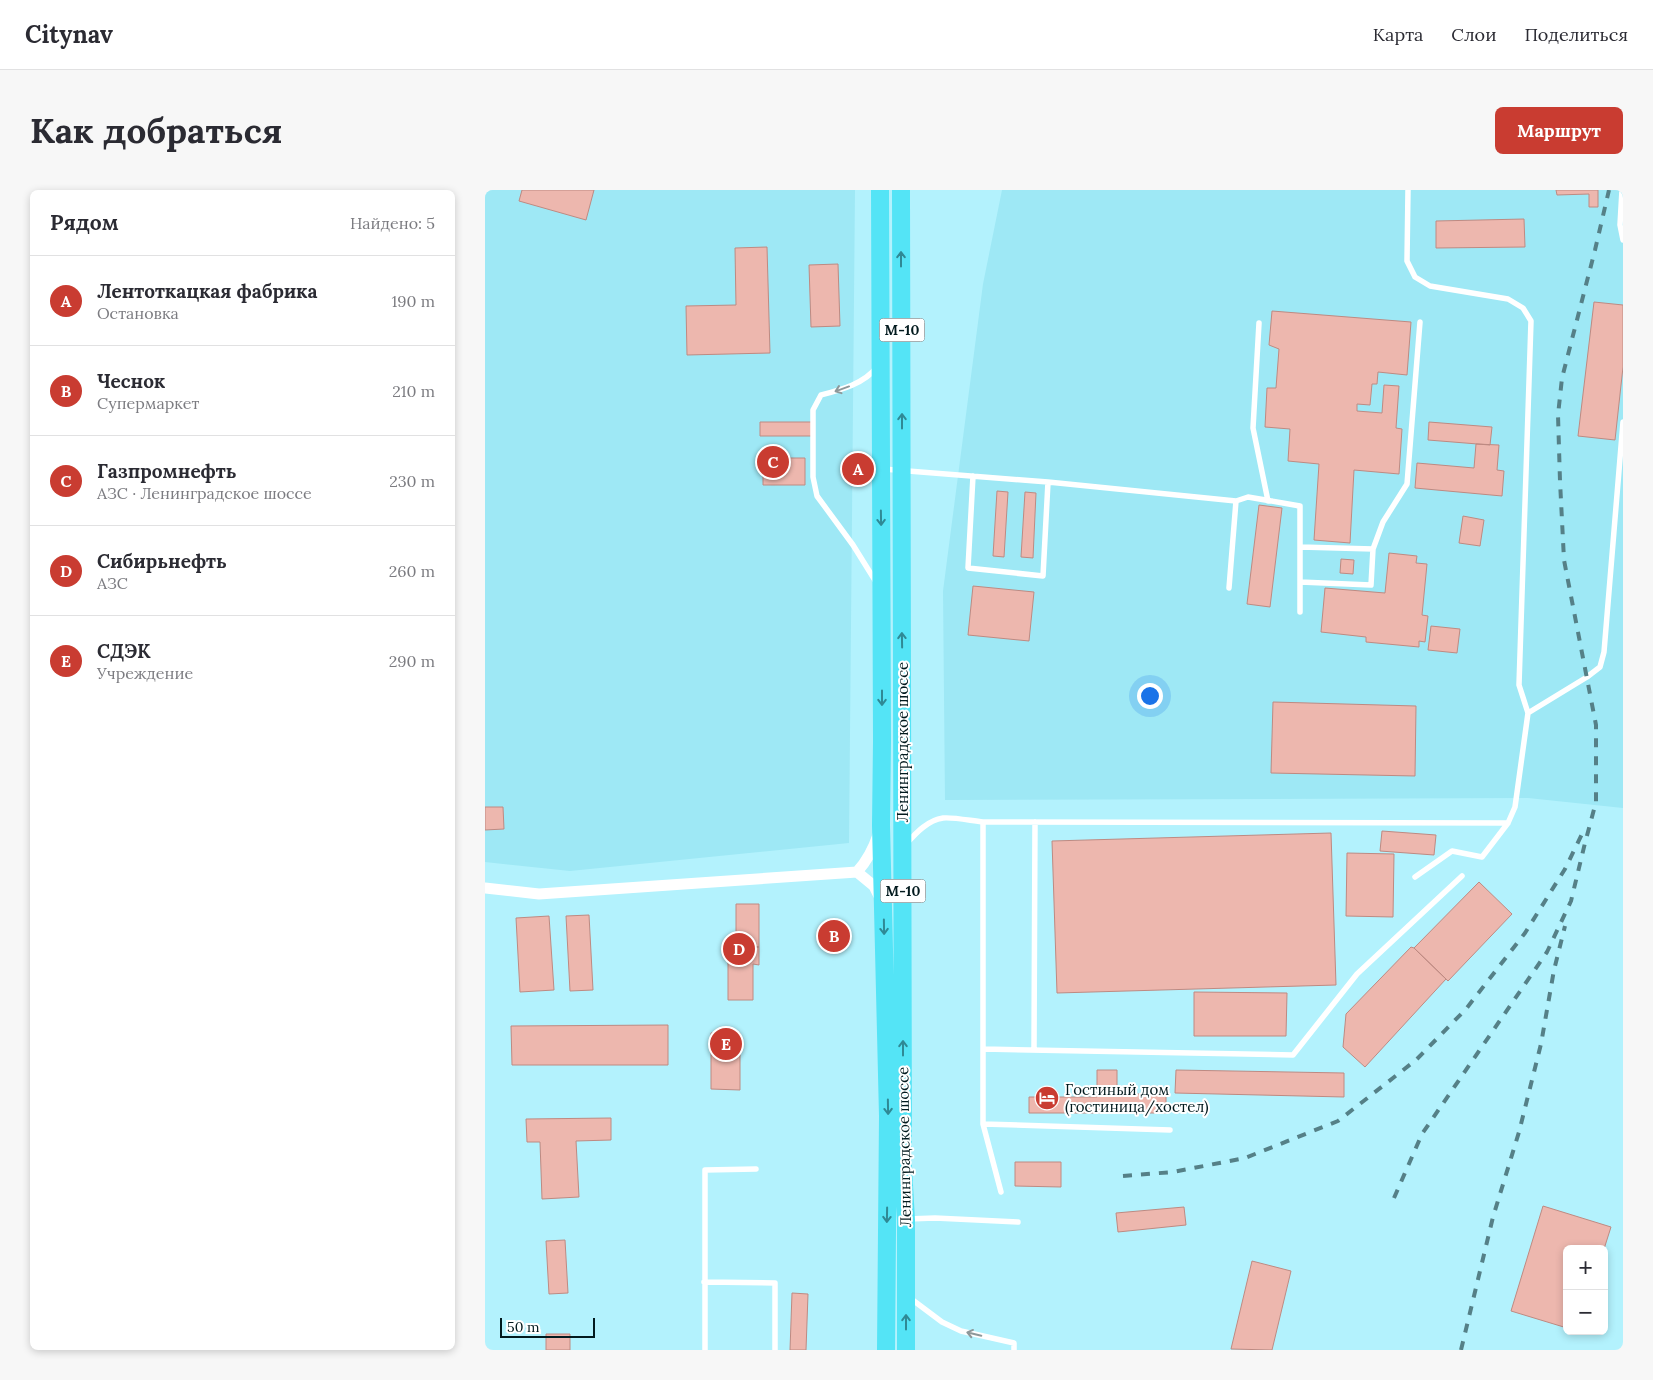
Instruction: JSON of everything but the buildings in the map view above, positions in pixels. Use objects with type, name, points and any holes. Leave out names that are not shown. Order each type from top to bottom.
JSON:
[{"type":"highway","name":"Ленинградское шоссе","points":[[880,190],[881,825],[888,1166],[886,1350]]},
{"type":"highway","name":"Ленинградское шоссе","points":[[901,190],[900,470],[903,1157],[906,1220],[906,1294]]},
{"type":"highway","name":"М-10","points":[[906,1294],[906,1350]]},
{"type":"street","points":[[857,872],[873,850],[881,825]]},
{"type":"street","points":[[485,888],[539,894],[857,872],[874,886],[883,903]]},
{"type":"lane","points":[[1408,190],[1407,261],[1415,277],[1431,286],[1508,299],[1523,308],[1531,321],[1519,685],[1528,713],[1515,807],[1508,823],[1482,857],[1452,851],[1415,878]]},
{"type":"lane","points":[[1622,190],[1620,225],[1623,240]]},
{"type":"lane","points":[[1301,582],[1371,584],[1373,549],[1383,522],[1407,484],[1420,322]]},
{"type":"lane","points":[[1259,323],[1253,428],[1268,501]]},
{"type":"lane","points":[[881,362],[873,373],[846,388],[821,395],[813,410],[813,477],[817,496],[873,574],[882,595]]},
{"type":"lane","points":[[1528,713],[1587,677],[1599,667],[1604,652],[1623,422]]},
{"type":"lane","points":[[881,469],[1048,482],[1236,501],[1248,497],[1300,506],[1301,612]]},
{"type":"lane","points":[[973,476],[968,568],[1043,576],[1048,482]]},
{"type":"lane","points":[[1229,588],[1236,501]]},
{"type":"lane","points":[[1300,547],[1373,549]]},
{"type":"lane","points":[[903,848],[915,834],[927,825],[942,818],[983,822],[1508,823]]},
{"type":"lane","points":[[983,822],[983,1124],[1001,1192]]},
{"type":"lane","points":[[1034,1050],[1035,822]]},
{"type":"lane","points":[[983,1049],[1293,1055],[1357,974],[1462,876]]},
{"type":"lane","points":[[983,1124],[1170,1130]]},
{"type":"lane","points":[[705,1350],[705,1170],[756,1169]]},
{"type":"lane","points":[[906,1220],[935,1218],[1018,1222]]},
{"type":"lane","points":[[704,1282],[775,1284],[775,1350]]},
{"type":"lane","points":[[906,1294],[942,1322],[961,1331],[1014,1343],[1014,1350]]},
{"type":"shaded area","points":[[485,190],[855,190],[849,843],[570,871],[485,862]]},
{"type":"shaded area","points":[[1002,190],[1623,190],[1623,808],[1528,798],[945,800],[943,591],[983,284]]},
{"type":"railway","points":[[1394,1198],[1422,1134],[1547,952],[1571,901],[1596,802],[1596,725],[1564,560],[1558,415],[1562,378],[1609,190]]},
{"type":"railway","points":[[1123,1176],[1173,1172],[1245,1158],[1338,1121],[1416,1060],[1466,1009],[1525,933],[1565,869],[1583,832]]},
{"type":"railway","points":[[1461,1350],[1493,1217],[1519,1132],[1541,1044],[1554,970],[1565,926]]},
{"type":"place","name":"Газпромнефть","points":[[773,462]]},
{"type":"place","name":"Лентоткацкая фабрика","points":[[858,469]]},
{"type":"place","name":"Чеснок","points":[[834,936]]},
{"type":"place","name":"Сибирьнефть","points":[[739,949]]},
{"type":"place","name":"СДЭК","points":[[726,1044]]},
{"type":"place","name":"Гостиный дом (гостиница/хостел)","points":[[1047,1098]]}]
